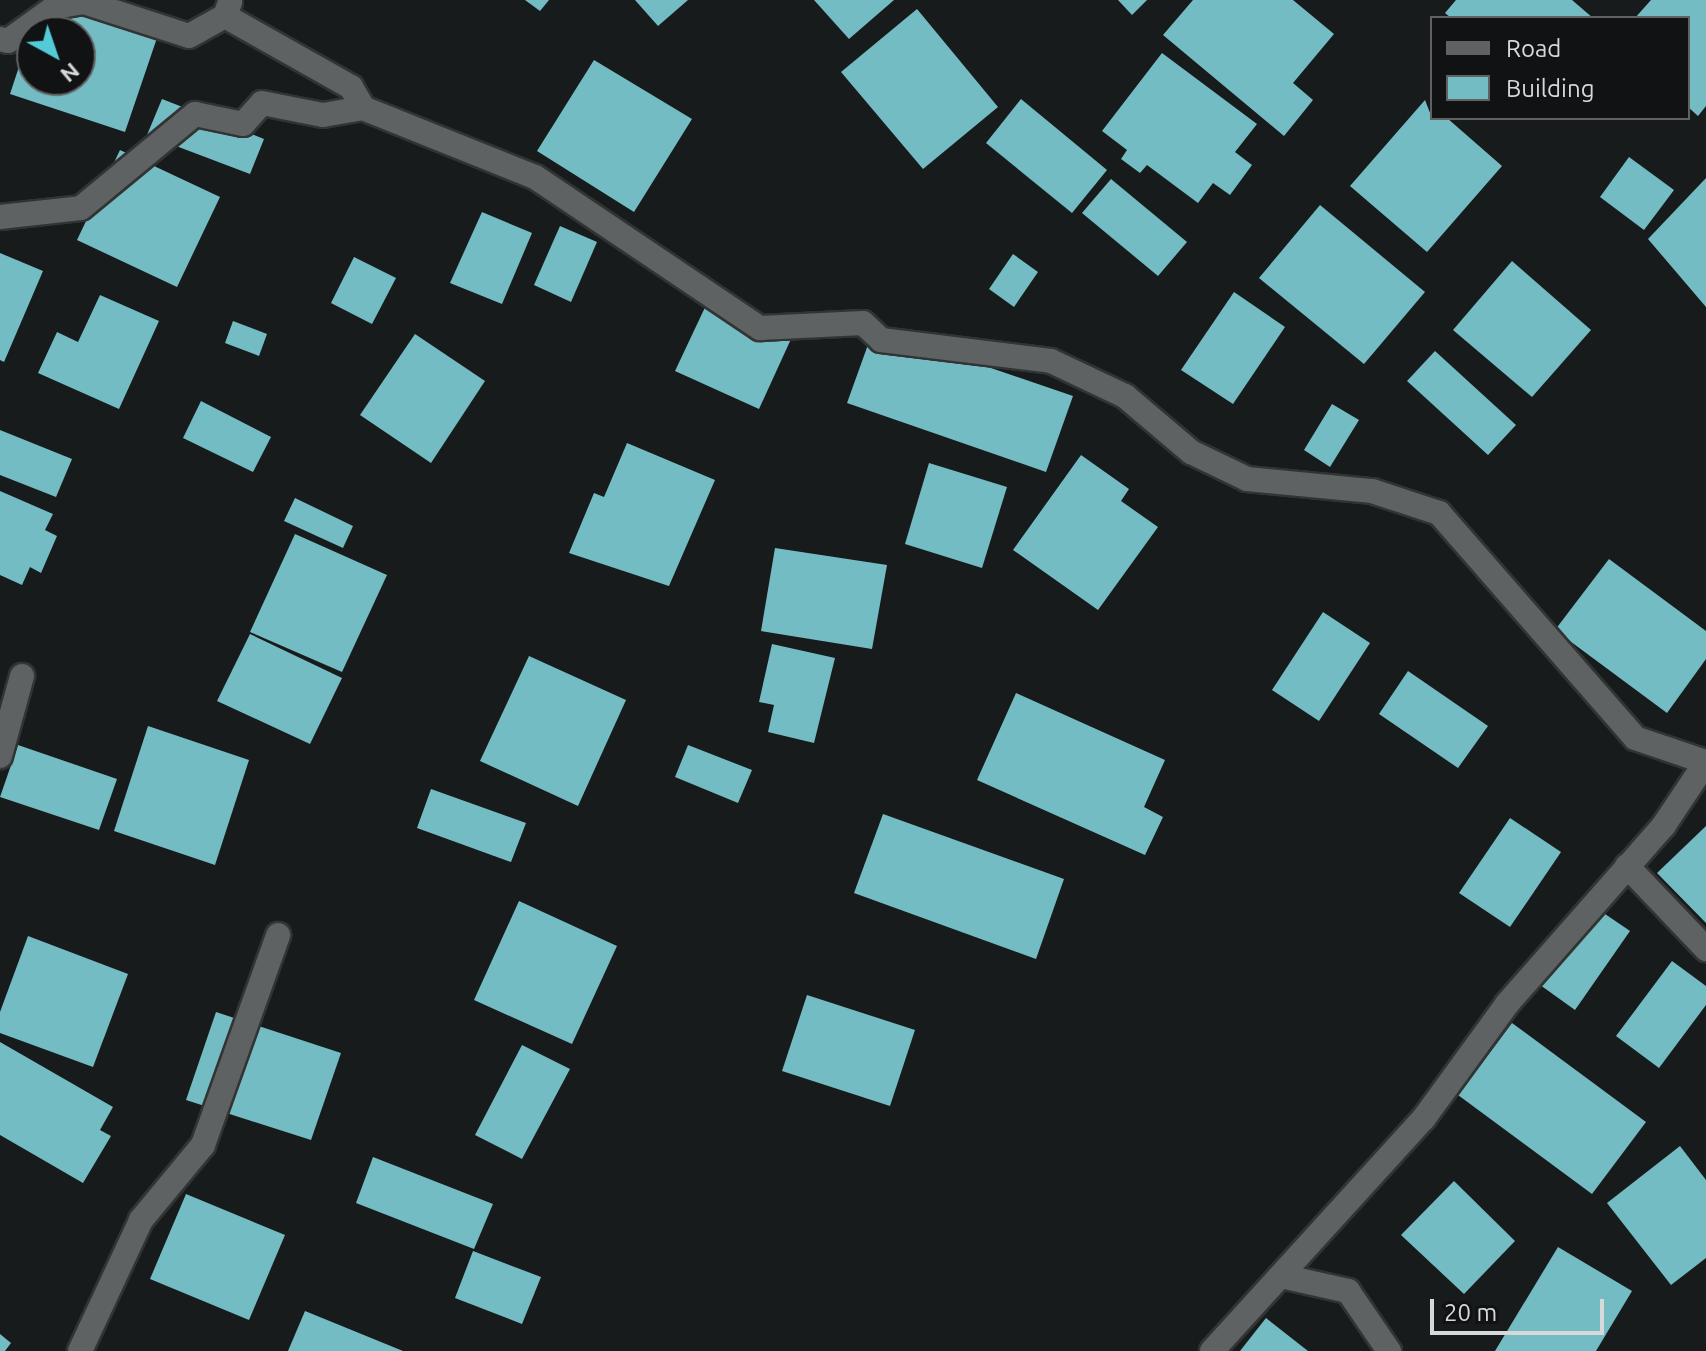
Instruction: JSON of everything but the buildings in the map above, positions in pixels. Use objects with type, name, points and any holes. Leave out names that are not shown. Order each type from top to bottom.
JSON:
[{"type":"street","points":[[0,39],[8,41],[55,7],[84,2],[189,36],[228,8],[351,87],[363,108]]},
{"type":"street","points":[[0,217],[81,208],[195,114],[243,124],[262,103],[323,115],[363,108],[535,177],[760,328],[863,323],[881,340],[1051,361],[1125,396],[1191,452],[1247,479],[1372,491],[1439,513],[1635,738],[1706,762],[1627,866],[1507,1004],[1424,1118],[1212,1351]]},
{"type":"street","points":[[0,756],[22,676]]},
{"type":"street","points":[[1627,866],[1706,949]]},
{"type":"street","points":[[80,1351],[141,1220],[203,1145],[278,935]]},
{"type":"street","points":[[1281,1276],[1348,1291],[1389,1351]]}]
